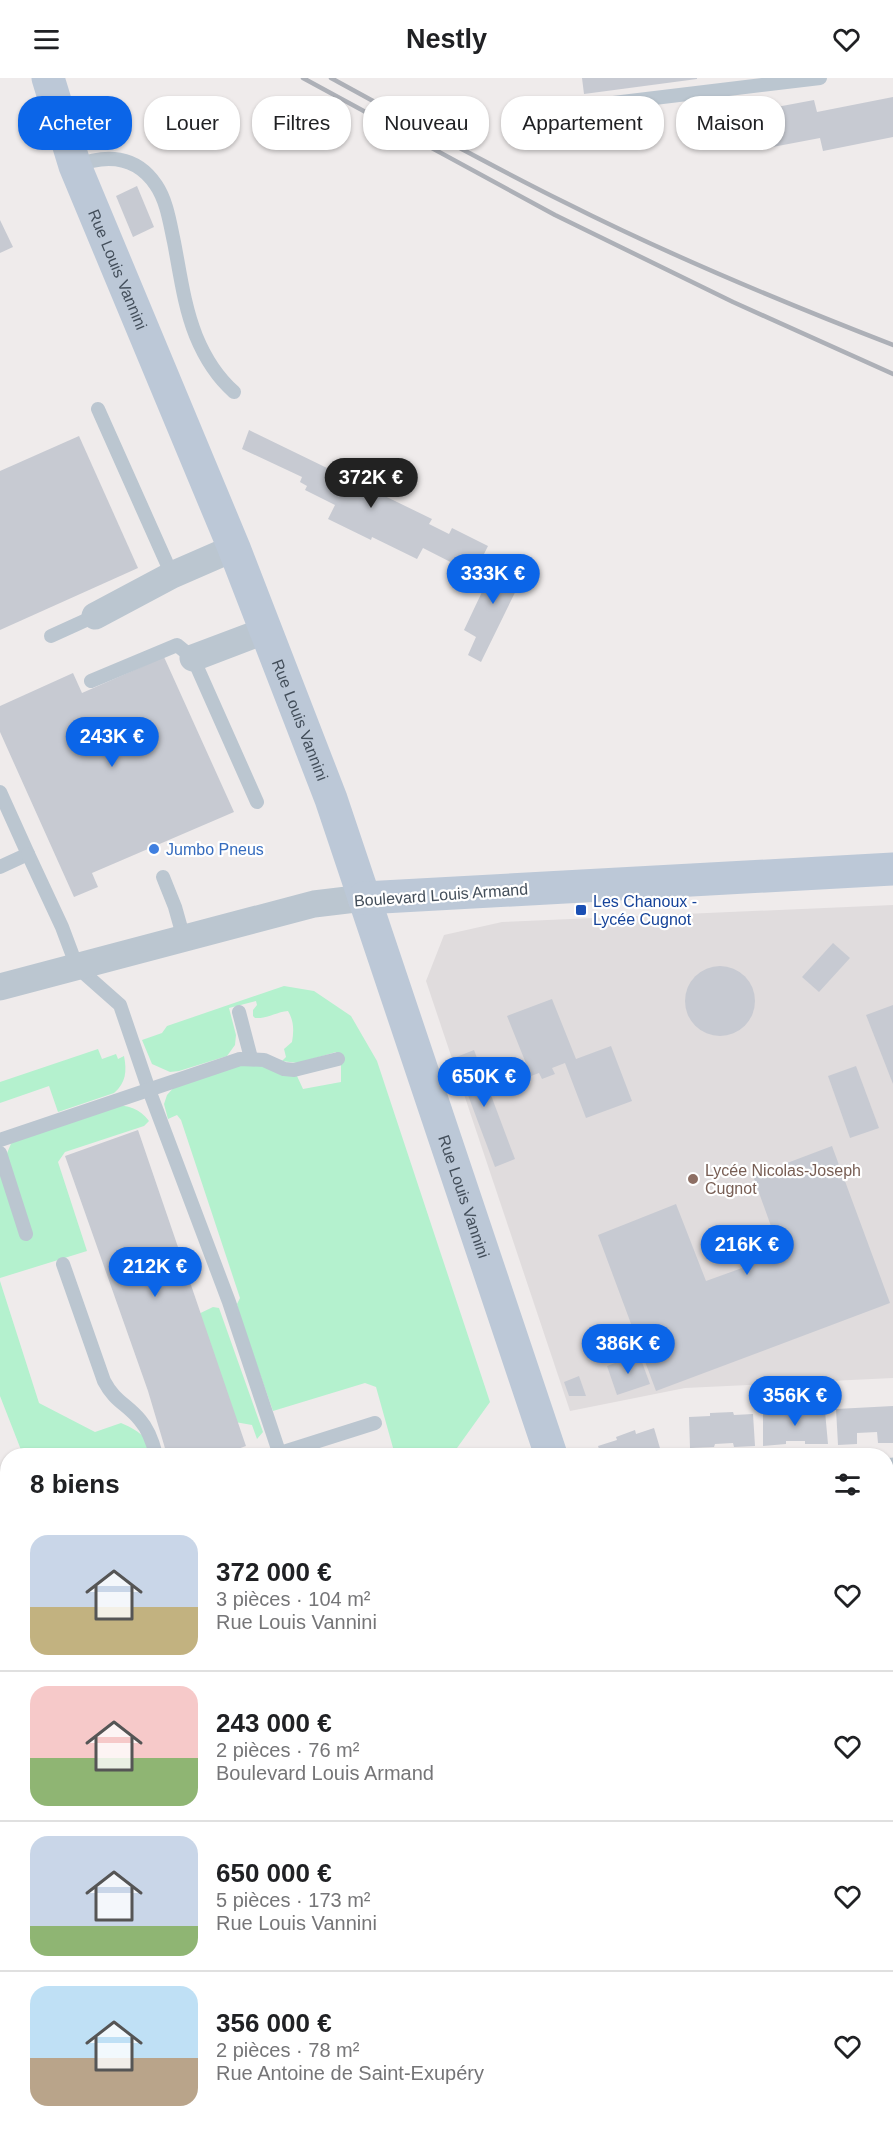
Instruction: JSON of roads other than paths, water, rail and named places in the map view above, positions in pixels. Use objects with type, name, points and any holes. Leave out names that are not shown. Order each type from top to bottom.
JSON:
[{"type":"main road","name":"Rue Louis Vannini","points":[[48,78],[75,166],[234,548],[331,799],[549,1448]]},
{"type":"main road","name":"Boulevard Louis Armand","points":[[364,898],[893,869]]},
{"type":"street","points":[[95,616],[172,575],[234,548]]},
{"type":"street","points":[[193,658],[267,630]]},
{"type":"street","name":"Boulevard Louis Armand","points":[[0,987],[314,904],[364,898]]},
{"type":"lane","points":[[664,97],[820,78]]},
{"type":"lane","points":[[75,166],[93,159],[121,160],[145,172],[158,186],[169,217],[195,335],[218,377],[234,392]]},
{"type":"lane","points":[[98,409],[172,575]]},
{"type":"lane","points":[[51,636],[95,616]]},
{"type":"lane","points":[[91,681],[177,645],[193,658],[257,802]]},
{"type":"lane","points":[[0,792],[62,927],[77,967],[120,1005],[149,1090],[229,1302],[276,1448]]},
{"type":"lane","points":[[0,867],[28,854]]},
{"type":"lane","points":[[163,878],[175,907],[184,939]]},
{"type":"lane","points":[[239,1012],[251,1058]]},
{"type":"lane","points":[[0,1140],[240,1059],[264,1060],[285,1069],[294,1070],[338,1059]]},
{"type":"lane","points":[[0,1153],[26,1234]]},
{"type":"lane","points":[[63,1264],[104,1381],[111,1395],[140,1420],[155,1448]]},
{"type":"lane","points":[[297,1448],[375,1423]]},
{"type":"railway","points":[[303,78],[555,215],[733,302],[893,374]]},
{"type":"railway","points":[[331,78],[476,157],[604,222],[727,278],[893,345]]},
{"type":"place","name":"Jumbo Pneus","points":[[154,849]]},
{"type":"place","name":"Les Chanoux - Lycée Cugnot","points":[[581,910]]},
{"type":"place","name":"Lycée Nicolas-Joseph Cugnot","points":[[693,1179]]}]
